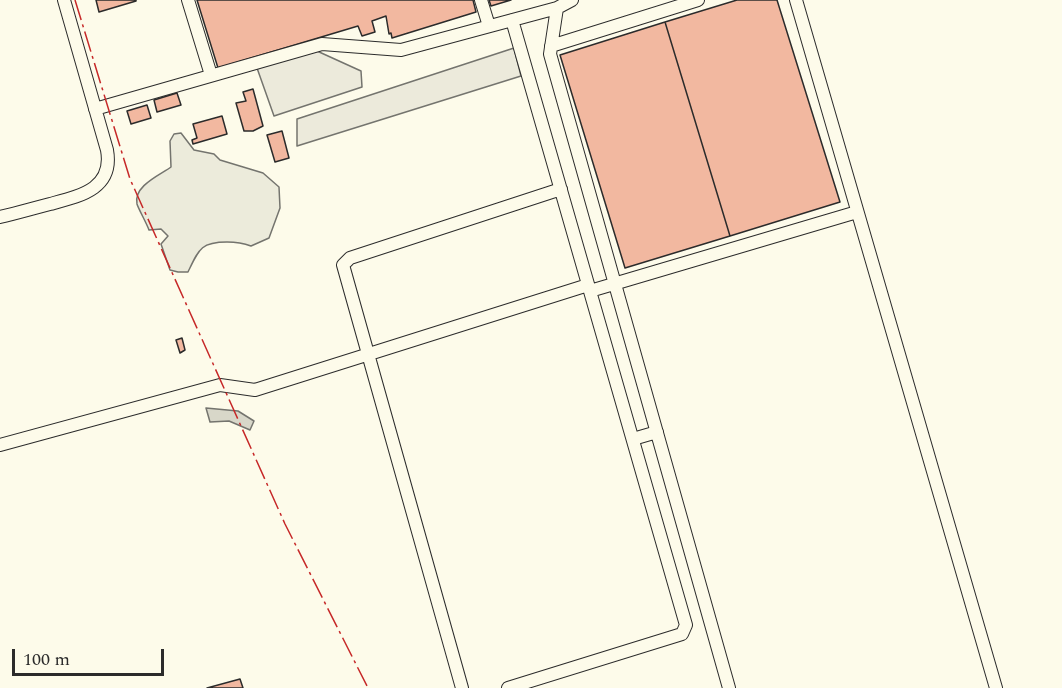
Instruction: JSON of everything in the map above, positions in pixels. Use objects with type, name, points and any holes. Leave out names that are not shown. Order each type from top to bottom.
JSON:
[{"type":"street","points":[[0,217],[80,196],[97,185],[108,171],[109,162],[64,0]]},
{"type":"street","points":[[188,0],[212,75]]},
{"type":"street","points":[[481,0],[489,27]]},
{"type":"street","points":[[94,109],[322,44],[401,50],[557,8],[572,0]]},
{"type":"street","points":[[551,46],[698,0]]},
{"type":"street","points":[[796,0],[996,688]]},
{"type":"street","points":[[557,8],[550,54],[729,688]]},
{"type":"street","points":[[508,688],[682,634],[686,625],[512,20]]},
{"type":"street","points":[[462,688],[343,265],[344,262],[561,189]]},
{"type":"street","points":[[0,445],[220,385],[255,390],[589,288],[615,283],[857,212]]},
{"type":"street","points":[[633,439],[657,432]]},
{"type":"shaded area","points":[[514,48],[521,76],[297,146],[297,119]]},
{"type":"shaded area","points":[[317,51],[361,71],[362,87],[274,116],[257,68]]},
{"type":"shaded area","points":[[181,133],[194,150],[214,154],[220,160],[263,173],[279,187],[280,208],[269,238],[251,246],[227,242],[206,245],[198,252],[188,272],[170,270],[161,244],[168,236],[161,229],[149,230],[137,204],[139,192],[143,186],[171,167],[170,141],[174,134]]},
{"type":"shaded area","points":[[206,408],[238,411],[254,421],[250,430],[229,421],[210,422]]},
{"type":"building","points":[[96,0],[136,0],[136,1],[99,12]]},
{"type":"building","points":[[197,0],[473,0],[476,12],[392,38],[391,33],[389,34],[386,16],[372,21],[375,32],[362,36],[358,26],[218,68]]},
{"type":"building","points":[[489,0],[511,0],[491,6]]},
{"type":"building","points":[[737,0],[777,0],[840,202],[730,236],[665,22]]},
{"type":"building","points":[[665,22],[730,236],[625,268],[560,55]]},
{"type":"building","points":[[253,89],[263,126],[253,131],[244,131],[236,103],[246,101],[243,92]]},
{"type":"building","points":[[177,93],[181,105],[157,112],[154,100]]},
{"type":"building","points":[[147,105],[151,118],[131,124],[127,111]]},
{"type":"building","points":[[222,116],[227,134],[193,144],[192,140],[197,138],[193,124]]},
{"type":"building","points":[[282,131],[289,158],[275,162],[267,135]]},
{"type":"building","points":[[182,338],[185,350],[180,353],[176,340]]},
{"type":"building","points":[[240,679],[243,688],[207,688]]},
{"type":"power","points":[[75,0],[130,179],[285,524],[368,688]]}]
